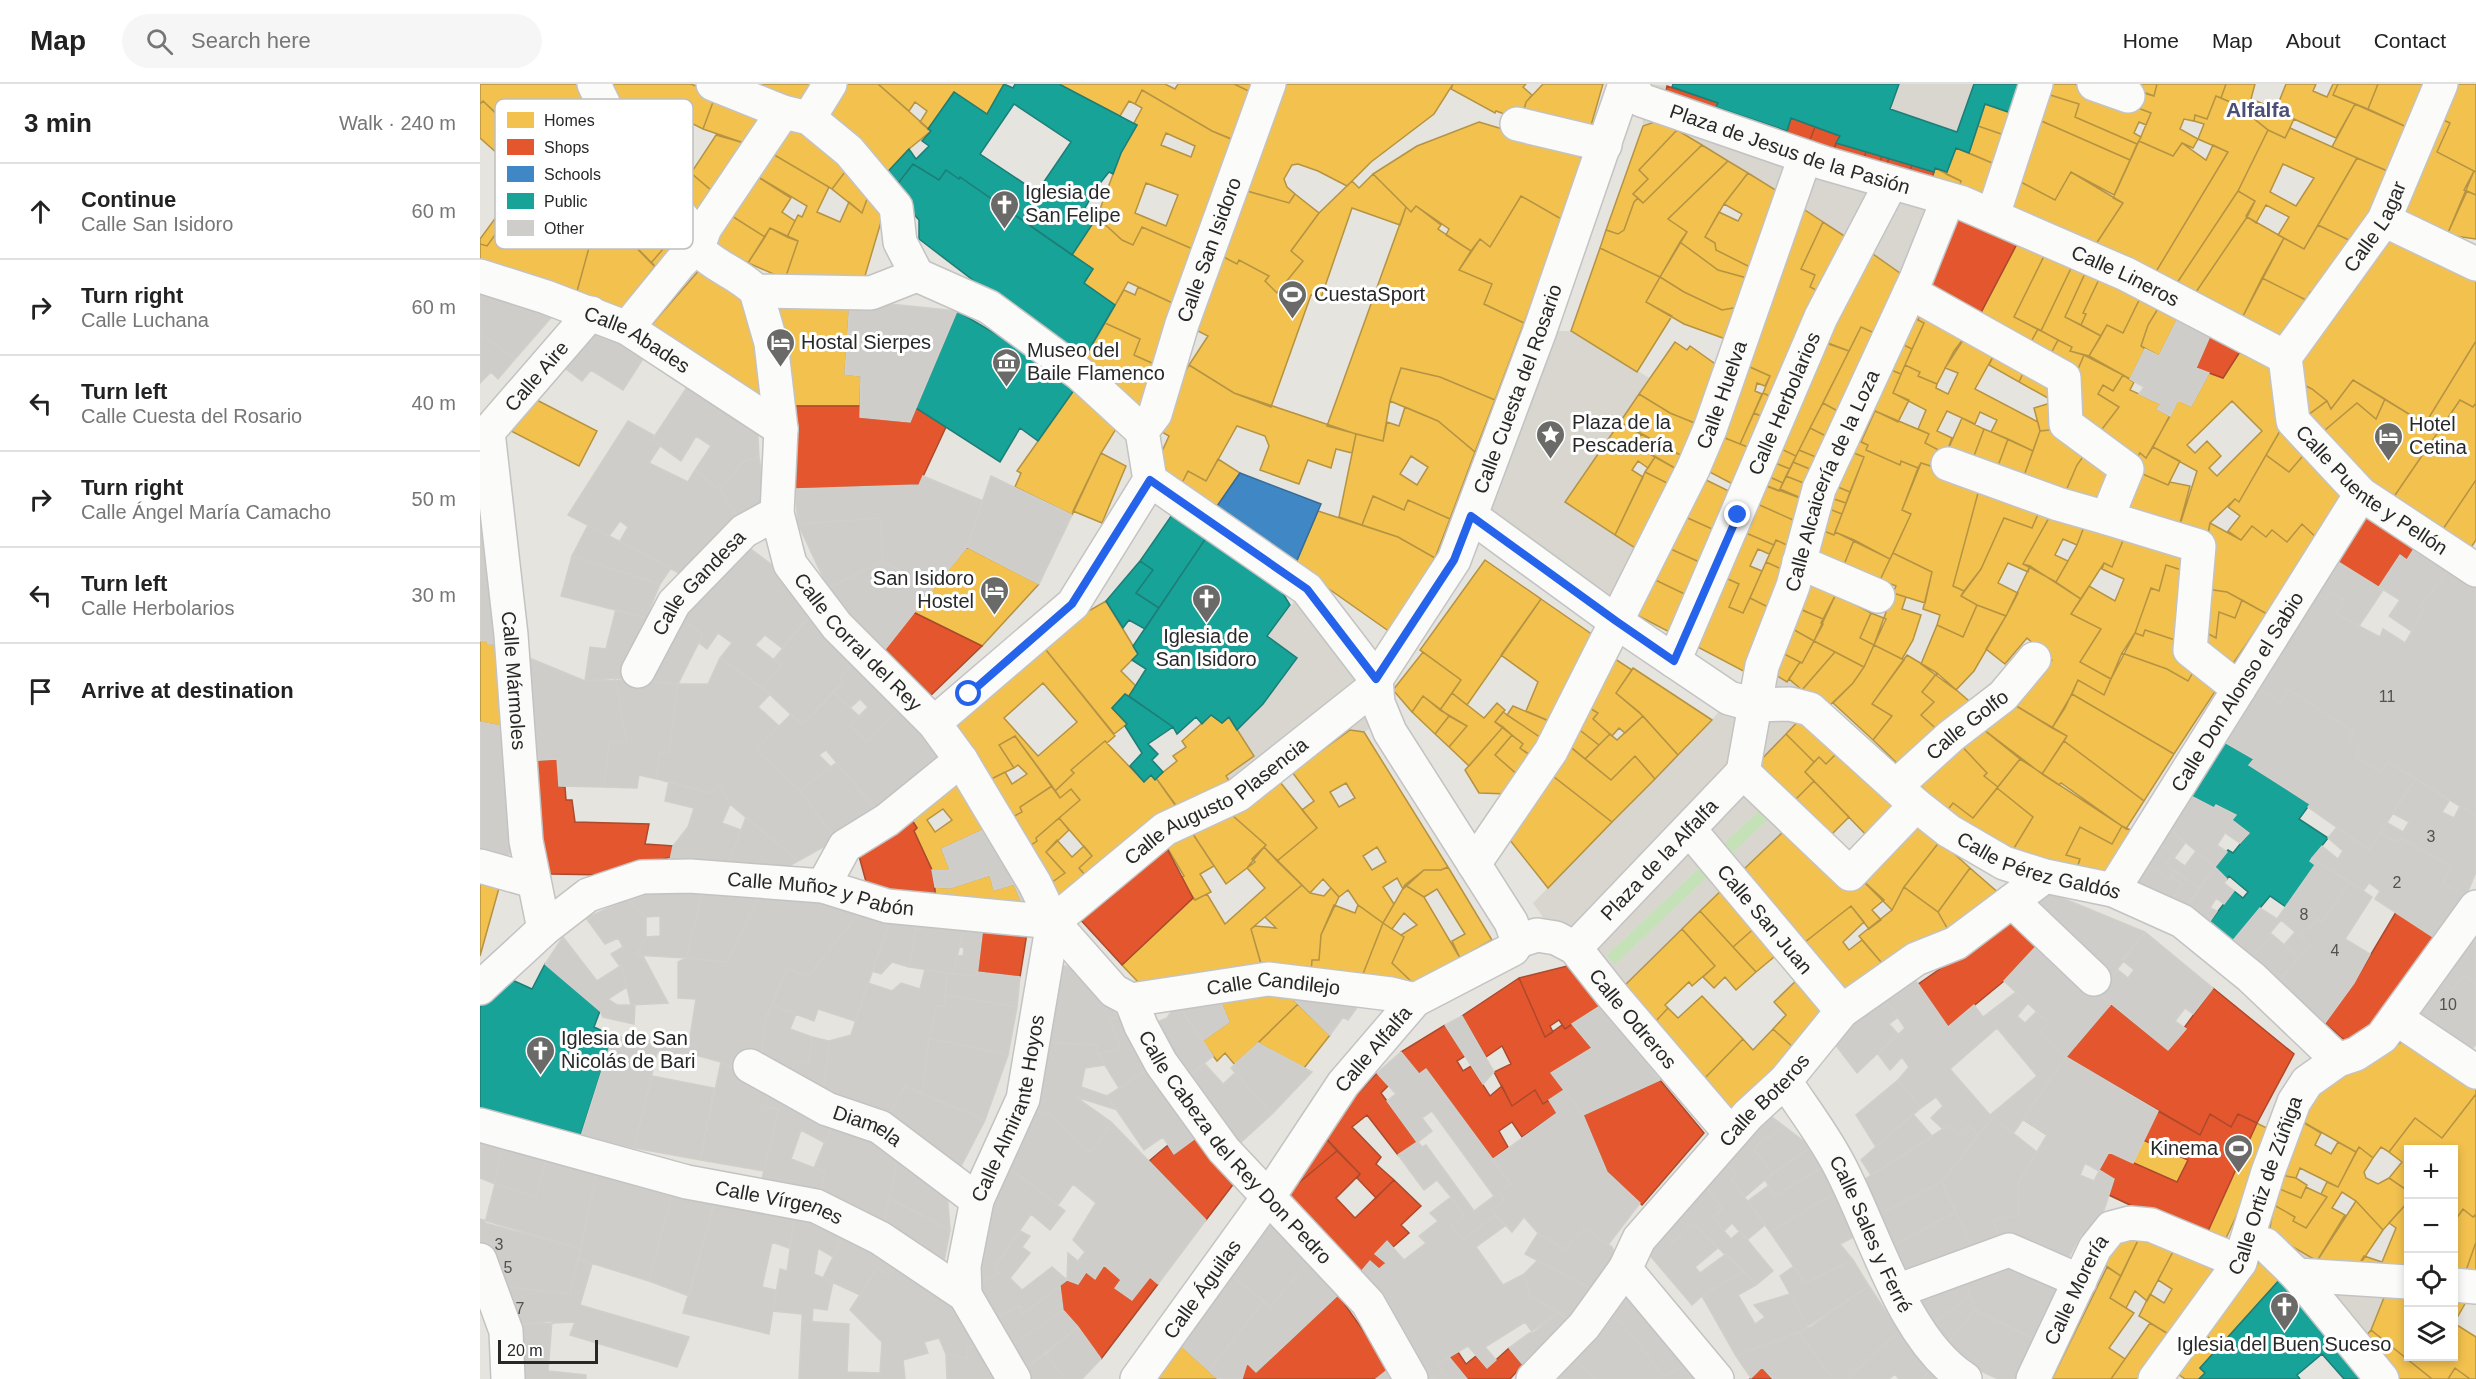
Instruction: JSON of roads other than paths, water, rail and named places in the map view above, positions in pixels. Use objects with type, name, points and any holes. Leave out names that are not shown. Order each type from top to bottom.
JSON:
[{"type":"street","points":[[594,84],[601,99]]},
{"type":"street","points":[[713,84],[796,115],[849,151],[896,207],[900,242],[916,275],[989,307],[1080,374],[1142,431],[1150,480],[1072,604],[934,723]]},
{"type":"street","points":[[627,328],[680,263],[699,244],[705,228],[796,115],[830,84]]},
{"type":"street","name":"Calle San Isidoro","points":[[1142,431],[1155,414],[1182,324],[1269,84]]},
{"type":"street","name":"Calle Cuesta del Rosario","points":[[1376,679],[1454,560],[1627,84]]},
{"type":"street","name":"Plaza de Jesus de la Pasión","points":[[1627,84],[1641,100],[1805,157],[1954,201]]},
{"type":"street","points":[[1993,216],[2036,84]]},
{"type":"street","points":[[2094,84],[2128,96]]},
{"type":"street","name":"Calle Lagar","points":[[2285,357],[2384,220],[2441,84]]},
{"type":"street","points":[[1517,124],[1605,145]]},
{"type":"street","name":"Calle Huelva","points":[[1474,864],[1551,751],[1693,469],[1710,429],[1805,157]]},
{"type":"street","name":"Calle Herbolarios","points":[[1674,661],[1821,317],[1891,183]]},
{"type":"street","name":"Calle Lineros","points":[[1954,201],[2126,274],[2285,357]]},
{"type":"street","name":"Calle Alcaicería de la Loza","points":[[1743,772],[1742,702],[1762,666],[1793,586],[1819,489],[1954,201]]},
{"type":"street","points":[[2384,220],[2476,264]]},
{"type":"street","points":[[693,231],[705,256],[742,277],[756,291],[871,293],[916,275]]},
{"type":"street","name":"Calle Abades","points":[[480,276],[591,313],[627,328],[781,429]]},
{"type":"street","name":"Calle Corral del Rey","points":[[756,291],[771,343],[781,429],[777,513],[790,564],[837,626],[934,723],[961,760],[1035,884],[1053,922]]},
{"type":"street","points":[[1910,292],[2064,378],[2066,424],[2127,469],[2106,518]]},
{"type":"street","name":"Calle Aire","points":[[484,435],[591,313]]},
{"type":"street","name":"Calle Puente y Pellón","points":[[2285,357],[2293,422],[2361,494],[2476,570]]},
{"type":"street","name":"Calle Mármoles","points":[[484,435],[511,635],[526,841],[544,929]]},
{"type":"street","points":[[1948,464],[2058,504],[2199,546],[2190,650],[2239,688]]},
{"type":"street","points":[[1150,480],[1307,589],[1376,679],[1378,703],[1390,732],[1511,922],[1518,941]]},
{"type":"street","name":"Calle Don Alonso el Sabio","points":[[2113,890],[2361,494]]},
{"type":"street","name":"Calle Gandesa","points":[[638,671],[674,603],[744,531],[777,513]]},
{"type":"street","points":[[1471,516],[1674,661],[1742,702]]},
{"type":"street","points":[[1799,562],[1878,596]]},
{"type":"street","name":"Calle Golfo","points":[[1743,772],[1850,874],[1951,736],[2003,696],[2034,659]]},
{"type":"street","name":"Calle Augusto Plasencia","points":[[1053,922],[1165,829],[1238,795],[1368,692],[1376,679]]},
{"type":"street","name":"Calle Pérez Galdós","points":[[1742,702],[1790,704],[1810,709],[1906,796],[1949,831],[2004,863],[2045,876],[2113,890],[2182,921],[2251,977],[2338,1060]]},
{"type":"street","points":[[823,886],[845,846],[886,820],[961,760]]},
{"type":"street","name":"Plaza de la Alfalfa","points":[[1575,948],[1743,772]]},
{"type":"street","name":"Calle San Juan","points":[[1689,829],[1842,1011]]},
{"type":"street","points":[[480,866],[533,881]]},
{"type":"street","name":"Calle Muñoz y Pabón","points":[[480,988],[544,929],[588,895],[642,877],[690,876],[823,886],[886,906],[1053,922]]},
{"type":"street","name":"Calle Boteros","points":[[1533,1379],[1584,1326],[1625,1269],[1639,1239],[1731,1134],[1785,1081],[1842,1011],[1916,959],[1956,943],[2045,876]]},
{"type":"street","points":[[2012,901],[2094,979]]},
{"type":"street","name":"Calle Ortiz de Zúñiga","points":[[2155,1379],[2244,1251],[2268,1172],[2294,1102],[2307,1082],[2338,1060],[2356,1054],[2382,1037],[2476,907]]},
{"type":"street","points":[[1053,922],[1114,991],[1131,1000]]},
{"type":"street","name":"Calle Almirante Hoyos","points":[[964,1295],[964,1266],[977,1200],[1023,1099],[1053,922]]},
{"type":"street","name":"Calle Odreros","points":[[1518,941],[1537,935],[1556,938],[1575,948],[1731,1134]]},
{"type":"street","name":"Calle Alfalfa","points":[[1267,1199],[1343,1084],[1415,1000],[1513,950],[1518,941]]},
{"type":"street","name":"Calle Candilejo","points":[[1131,1000],[1268,979],[1391,994],[1415,1000]]},
{"type":"street","name":"Calle Cabeza del Rey Don Pedro","points":[[1131,1000],[1141,1026],[1161,1063],[1224,1150],[1267,1199],[1368,1304],[1411,1379]]},
{"type":"street","points":[[2396,1018],[2476,1072]]},
{"type":"street","name":"Diamela","points":[[750,1066],[827,1109],[880,1127],[977,1200]]},
{"type":"street","name":"Calle Sales y Ferré","points":[[1785,1081],[1837,1161],[1897,1291],[1946,1367],[1965,1379]]},
{"type":"street","name":"Calle Vírgenes","points":[[480,1125],[687,1182],[816,1206],[880,1238],[964,1295],[1014,1379]]},
{"type":"street","name":"Calle Águilas","points":[[1137,1379],[1267,1199]]},
{"type":"street","name":"Calle Morería","points":[[2033,1379],[2095,1248],[2111,1228],[2130,1223],[2151,1225],[2244,1251],[2266,1245],[2297,1275],[2382,1379]]},
{"type":"street","points":[[1897,1291],[2009,1250],[2080,1281]]},
{"type":"street","points":[[480,1260],[506,1331],[508,1379]]},
{"type":"street","points":[[1625,1269],[1717,1379]]},
{"type":"street","points":[[2297,1275],[2404,1282]]},
{"type":"street","points":[[2458,1285],[2476,1287]]},
{"type":"place","name":"Iglesia de San Felipe","points":[[1004,230]]},
{"type":"place","name":"CuestaSport","points":[[1293,320]]},
{"type":"place","name":"Hostal Sierpes","points":[[780,368]]},
{"type":"place","name":"Museo del Baile Flamenco","points":[[1006,388]]},
{"type":"place","name":"Plaza de la Pescadería","points":[[1551,460]]},
{"type":"place","name":"Hotel Cetina","points":[[2388,462]]},
{"type":"place","name":"San Isidoro Hostel","points":[[995,616]]},
{"type":"place","name":"Iglesia de San Isidoro","points":[[1206,624]]},
{"type":"place","name":"Iglesia de San Nicolás de Bari","points":[[540,1076]]},
{"type":"place","name":"Kinema","points":[[2239,1174]]},
{"type":"place","name":"Iglesia del Buen Suceso","points":[[2284,1332]]},
{"type":"district","name":"Alfalfa","points":[[2258,110]]}]
